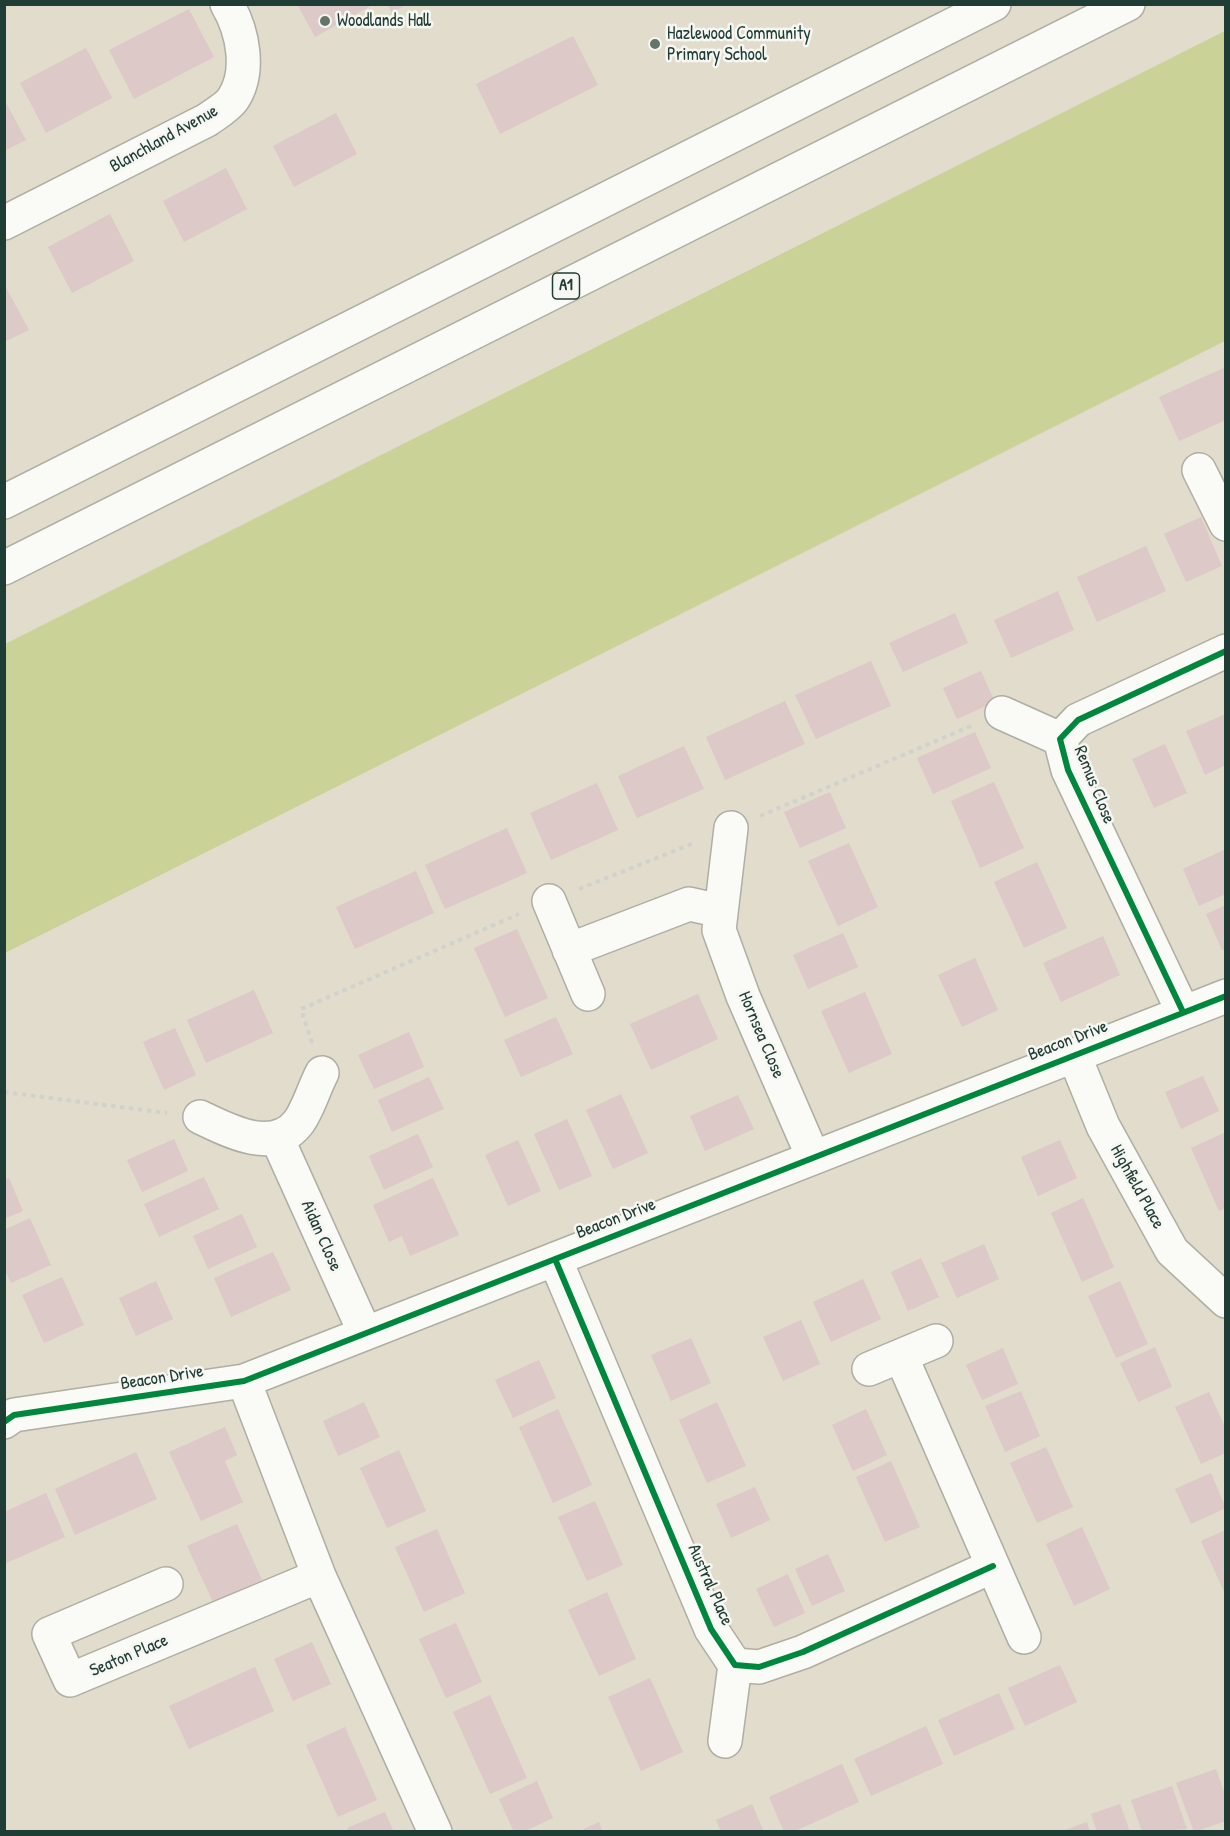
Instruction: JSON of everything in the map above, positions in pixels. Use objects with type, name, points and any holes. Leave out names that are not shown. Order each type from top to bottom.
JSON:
[{"type":"main road","name":"Blanchland Avenue","points":[[4,223],[207,120],[232,100],[246,71],[234,17],[227,4]]},
{"type":"main road","points":[[4,502],[994,4]]},
{"type":"main road","name":"A1","points":[[4,568],[1128,4]]},
{"type":"main road","points":[[1199,470],[1226,524]]},
{"type":"main road","name":"Remus Close","points":[[1060,739],[1078,720],[1226,651]]},
{"type":"main road","name":"Remus Close","points":[[1002,712],[1060,739]]},
{"type":"main road","name":"Remus Close","points":[[1060,739],[1068,770],[1183,1012]]},
{"type":"main road","name":"Hornsea Close","points":[[731,828],[719,930],[743,996],[813,1157]]},
{"type":"main road","points":[[549,901],[588,994]]},
{"type":"main road","points":[[569,950],[689,904],[721,911]]},
{"type":"main road","name":"Beacon Drive","points":[[8,1410],[244,1381],[1226,996]]},
{"type":"main road","name":"Highfield Place","points":[[1074,1055],[1103,1126],[1172,1251],[1226,1301]]},
{"type":"main road","points":[[200,1117],[241,1136],[277,1138],[297,1124],[322,1073]]},
{"type":"main road","name":"Aidan Close","points":[[277,1138],[365,1333]]},
{"type":"main road","name":"Austral Place","points":[[555,1259],[711,1629],[735,1665]]},
{"type":"main road","points":[[868,1370],[936,1341]]},
{"type":"main road","points":[[901,1356],[1024,1637]]},
{"type":"main road","points":[[244,1381],[320,1576],[435,1832]]},
{"type":"main road","points":[[725,1741],[735,1665],[759,1667],[804,1652],[993,1566]]},
{"type":"main road","name":"Seaton Place","points":[[166,1584],[49,1634],[70,1680],[320,1576]]},
{"type":"path","points":[[322,1073],[301,1010],[549,901],[731,828],[1002,712]]},
{"type":"path","points":[[4,1092],[200,1117]]},
{"type":"green space","points":[[1225,31],[1225,341],[5,953],[5,644]]},
{"type":"building","name":"Woodlands Hall","points":[[297,4],[374,4],[315,37]]},
{"type":"building","name":"Woodlands Hall","points":[[387,4],[407,4],[392,13]]},
{"type":"building","points":[[189,9],[214,57],[134,99],[109,50]]},
{"type":"building","points":[[573,36],[598,85],[500,134],[476,84]]},
{"type":"building","points":[[86,48],[112,98],[46,133],[20,83]]},
{"type":"building","points":[[4,99],[26,140],[4,151]]},
{"type":"building","points":[[336,113],[357,154],[294,187],[273,146]]},
{"type":"building","points":[[226,168],[247,209],[184,242],[163,201]]},
{"type":"building","points":[[110,214],[134,261],[72,293],[48,247]]},
{"type":"building","points":[[4,284],[29,330],[4,342]]},
{"type":"building","points":[[1226,367],[1226,420],[1179,441],[1159,397]]},
{"type":"building","points":[[1201,517],[1222,566],[1186,582],[1164,534]]},
{"type":"building","points":[[1146,546],[1166,591],[1097,622],[1077,577]]},
{"type":"building","points":[[1058,591],[1074,630],[1011,658],[994,620]]},
{"type":"building","points":[[955,613],[968,643],[903,672],[889,643]]},
{"type":"building","points":[[871,661],[891,706],[816,739],[795,695]]},
{"type":"building","points":[[981,671],[995,702],[957,719],[943,688]]},
{"type":"building","points":[[785,701],[805,744],[725,780],[706,737]]},
{"type":"building","points":[[1226,714],[1226,765],[1205,775],[1186,731]]},
{"type":"building","points":[[975,732],[991,768],[933,794],[917,758]]},
{"type":"building","points":[[1165,744],[1187,793],[1154,808],[1132,759]]},
{"type":"building","points":[[684,746],[704,789],[637,818],[618,776]]},
{"type":"building","points":[[994,782],[1024,848],[980,868],[951,801]]},
{"type":"building","points":[[597,783],[618,830],[551,860],[530,813]]},
{"type":"building","points":[[830,792],[846,828],[800,848],[784,812]]},
{"type":"building","points":[[507,828],[527,873],[445,909],[425,865]]},
{"type":"building","points":[[849,843],[878,907],[838,926],[808,861]]},
{"type":"building","points":[[1226,849],[1226,894],[1199,906],[1183,869]]},
{"type":"building","points":[[1037,862],[1067,928],[1024,948],[994,882]]},
{"type":"building","points":[[416,871],[434,913],[355,949],[336,907]]},
{"type":"building","points":[[1226,905],[1226,949],[1222,950],[1206,914]]},
{"type":"building","points":[[517,929],[548,998],[505,1017],[474,948]]},
{"type":"building","points":[[843,933],[858,967],[808,989],[793,955]]},
{"type":"building","points":[[1103,936],[1120,975],[1061,1002],[1043,963]]},
{"type":"building","points":[[975,958],[998,1010],[962,1027],[938,975]]},
{"type":"building","points":[[254,990],[273,1033],[206,1063],[187,1020]]},
{"type":"building","points":[[865,992],[892,1054],[849,1073],[821,1011]]},
{"type":"building","points":[[698,994],[718,1039],[651,1070],[630,1024]]},
{"type":"building","points":[[556,1017],[573,1054],[521,1077],[504,1040]]},
{"type":"building","points":[[175,1028],[196,1075],[164,1090],[143,1042]]},
{"type":"building","points":[[409,1032],[424,1067],[374,1089],[358,1055]]},
{"type":"building","points":[[1203,1076],[1219,1111],[1181,1129],[1165,1092]]},
{"type":"building","points":[[429,1077],[444,1109],[392,1132],[378,1100]]},
{"type":"building","points":[[621,1094],[648,1153],[613,1169],[586,1110]]},
{"type":"building","points":[[738,1095],[754,1129],[705,1151],[690,1116]]},
{"type":"building","points":[[567,1119],[592,1176],[559,1190],[534,1134]]},
{"type":"building","points":[[1226,1132],[1226,1208],[1219,1211],[1191,1148]]},
{"type":"building","points":[[418,1134],[433,1167],[384,1190],[369,1156]]},
{"type":"building","points":[[174,1139],[188,1171],[142,1192],[127,1160]]},
{"type":"building","points":[[518,1140],[541,1191],[508,1206],[485,1155]]},
{"type":"building","points":[[1060,1140],[1077,1178],[1038,1196],[1021,1157]]},
{"type":"building","points":[[204,1177],[219,1209],[159,1237],[144,1204]]},
{"type":"building","points":[[9,1178],[23,1211],[4,1219],[4,1180]]},
{"type":"building","points":[[433,1178],[459,1235],[410,1256],[402,1236],[389,1242],[373,1205]]},
{"type":"building","points":[[1083,1198],[1114,1267],[1082,1282],[1051,1213]]},
{"type":"building","points":[[242,1214],[257,1247],[208,1269],[193,1236]]},
{"type":"building","points":[[30,1218],[51,1265],[11,1283],[4,1268],[4,1230]]},
{"type":"building","points":[[984,1244],[999,1279],[957,1298],[941,1263]]},
{"type":"building","points":[[273,1252],[291,1290],[231,1317],[214,1278]]},
{"type":"building","points":[[921,1258],[939,1297],[908,1311],[891,1272]]},
{"type":"building","points":[[62,1277],[84,1325],[44,1343],[22,1295]]},
{"type":"building","points":[[863,1279],[881,1319],[831,1342],[813,1302]]},
{"type":"building","points":[[156,1281],[173,1319],[136,1336],[119,1298]]},
{"type":"building","points":[[1120,1281],[1148,1344],[1116,1358],[1088,1296]]},
{"type":"building","points":[[801,1320],[820,1364],[783,1381],[763,1337]]},
{"type":"building","points":[[691,1338],[711,1383],[671,1401],[651,1355]]},
{"type":"building","points":[[1155,1347],[1172,1387],[1138,1402],[1120,1363]]},
{"type":"building","points":[[1003,1348],[1018,1384],[982,1400],[966,1365]]},
{"type":"building","points":[[539,1360],[556,1398],[513,1418],[495,1380]]},
{"type":"building","points":[[1021,1391],[1040,1436],[1005,1452],[985,1406]]},
{"type":"building","points":[[1209,1392],[1226,1429],[1226,1453],[1201,1464],[1175,1407]]},
{"type":"building","points":[[364,1402],[380,1437],[338,1456],[323,1421]]},
{"type":"building","points":[[717,1402],[746,1466],[707,1483],[679,1420]]},
{"type":"building","points":[[558,1409],[592,1485],[553,1503],[519,1427]]},
{"type":"building","points":[[866,1409],[887,1455],[853,1471],[832,1425]]},
{"type":"building","points":[[225,1427],[237,1455],[225,1461],[243,1502],[201,1521],[169,1452]]},
{"type":"building","points":[[1046,1447],[1073,1507],[1037,1523],[1010,1463]]},
{"type":"building","points":[[399,1450],[426,1511],[387,1528],[360,1468]]},
{"type":"building","points":[[136,1452],[157,1499],[75,1535],[55,1489]]},
{"type":"building","points":[[891,1461],[920,1527],[885,1542],[856,1477]]},
{"type":"building","points":[[1211,1473],[1226,1508],[1191,1524],[1175,1489]]},
{"type":"building","points":[[755,1487],[770,1520],[731,1538],[716,1504]]},
{"type":"building","points":[[46,1493],[65,1537],[4,1564],[4,1512]]},
{"type":"building","points":[[595,1501],[623,1565],[587,1581],[558,1517]]},
{"type":"building","points":[[237,1524],[262,1580],[213,1602],[187,1546]]},
{"type":"building","points":[[1082,1527],[1110,1589],[1074,1606],[1046,1544]]},
{"type":"building","points":[[437,1529],[465,1593],[424,1612],[395,1547]]},
{"type":"building","points":[[1226,1530],[1226,1596],[1201,1541]]},
{"type":"building","points":[[828,1554],[845,1591],[812,1606],[795,1569]]},
{"type":"building","points":[[788,1574],[805,1613],[774,1627],[756,1589]]},
{"type":"building","points":[[607,1592],[636,1659],[599,1676],[568,1610]]},
{"type":"building","points":[[456,1623],[482,1682],[446,1698],[419,1639]]},
{"type":"building","points":[[312,1642],[331,1684],[293,1701],[274,1659]]},
{"type":"building","points":[[1060,1665],[1077,1702],[1025,1726],[1008,1688]]},
{"type":"building","points":[[255,1667],[274,1711],[189,1749],[169,1706]]},
{"type":"building","points":[[650,1678],[683,1752],[641,1771],[608,1697]]},
{"type":"building","points":[[999,1693],[1015,1729],[954,1756],[938,1720]]},
{"type":"building","points":[[490,1695],[527,1778],[490,1794],[453,1712]]},
{"type":"building","points":[[926,1726],[943,1764],[871,1796],[854,1759]]},
{"type":"building","points":[[345,1727],[377,1800],[338,1817],[306,1745]]},
{"type":"building","points":[[842,1764],[859,1802],[793,1832],[784,1832],[769,1797]]},
{"type":"building","points":[[1216,1769],[1226,1797],[1226,1821],[1194,1832],[1176,1783]]},
{"type":"building","points":[[537,1781],[553,1818],[523,1832],[514,1832],[499,1799]]},
{"type":"building","points":[[1172,1786],[1187,1829],[1142,1832],[1131,1800]]},
{"type":"building","points":[[752,1804],[764,1832],[721,1832],[716,1820]]},
{"type":"building","points":[[1120,1804],[1130,1832],[1097,1832],[1091,1814]]},
{"type":"building","points":[[385,1812],[394,1832],[349,1832],[347,1828]]},
{"type":"building","points":[[599,1822],[603,1832],[578,1832]]},
{"type":"building","points":[[1087,1822],[1090,1832],[1062,1832],[1062,1831]]},
{"type":"cycle path","points":[[1183,1012],[1068,770],[1060,739],[1078,720],[1226,651]]},
{"type":"cycle path","points":[[4,1422],[14,1415],[244,1381],[1226,996]]},
{"type":"cycle path","points":[[555,1259],[711,1629],[735,1665],[759,1667],[803,1652],[993,1566]]},
{"type":"place","name":"Woodlands Hall","points":[[325,21]]},
{"type":"place","name":"Hazlewood Community Primary School","points":[[655,44]]}]
